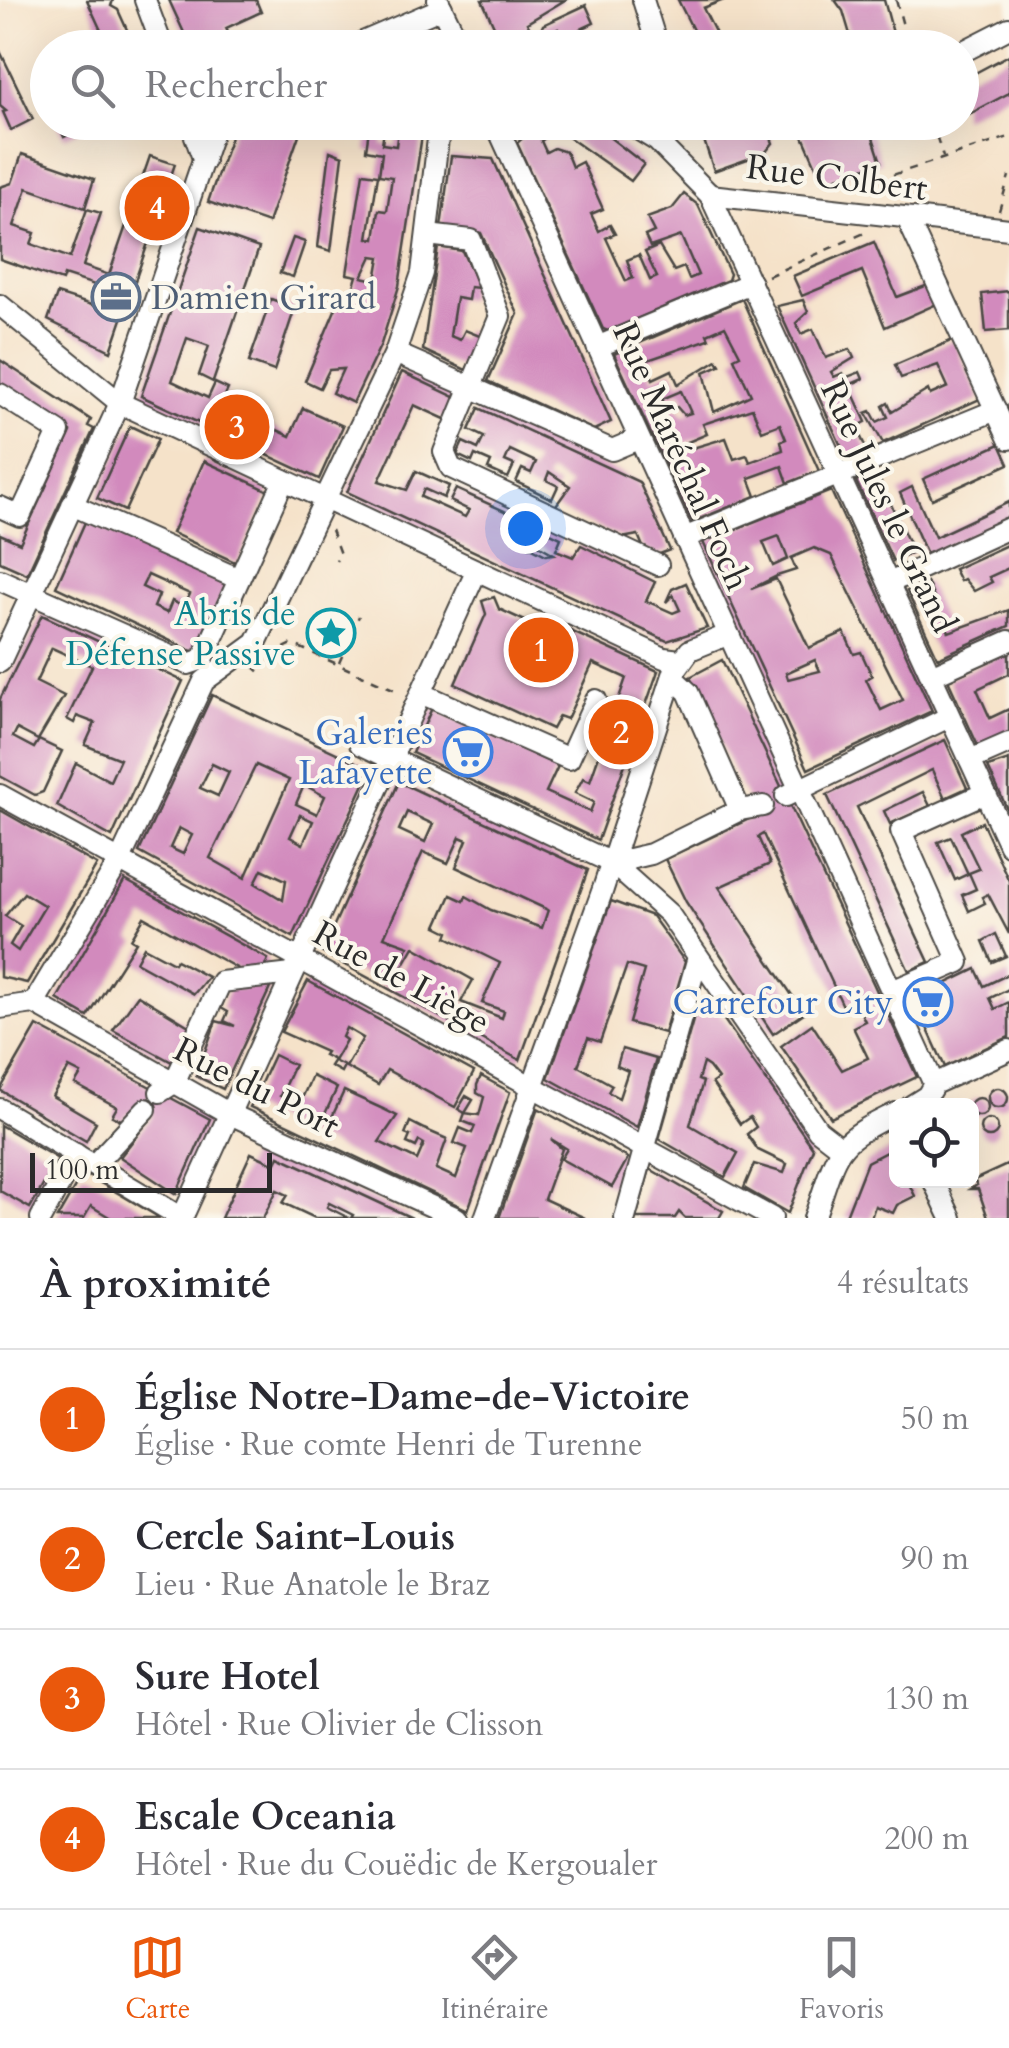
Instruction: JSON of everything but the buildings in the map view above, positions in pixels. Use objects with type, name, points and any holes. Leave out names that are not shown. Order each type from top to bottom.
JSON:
[{"type":"street","points":[[145,0],[156,30]]},
{"type":"street","points":[[643,0],[652,30]]},
{"type":"street","points":[[386,30],[440,4],[452,30]]},
{"type":"street","points":[[979,43],[1009,28]]},
{"type":"street","points":[[196,140],[204,161]]},
{"type":"street","points":[[0,662],[120,403],[210,140]]},
{"type":"street","points":[[18,1007],[120,860],[204,681],[256,643],[333,503],[396,353],[422,272],[438,140]]},
{"type":"street","name":"Rue Maréchal Foch","points":[[503,140],[727,635],[792,793],[892,991],[934,1084]]},
{"type":"street","name":"Rue Colbert","points":[[668,140],[710,194],[907,218],[1004,221]]},
{"type":"street","name":"Rue Jules le Grand","points":[[710,194],[1009,846]]},
{"type":"street","points":[[907,218],[1009,439]]},
{"type":"street","points":[[427,235],[471,240],[500,316],[476,371],[474,389],[444,452],[450,468],[658,566]]},
{"type":"street","points":[[597,347],[750,283]]},
{"type":"street","points":[[0,305],[120,403],[664,658],[677,670],[740,810]]},
{"type":"street","points":[[396,353],[612,450],[638,439]]},
{"type":"street","points":[[0,394],[59,432],[20,516],[0,506]]},
{"type":"street","points":[[684,538],[996,410]]},
{"type":"street","points":[[0,580],[188,664],[203,659],[284,480]]},
{"type":"street","points":[[72,505],[239,579]]},
{"type":"street","points":[[888,583],[1009,528]]},
{"type":"street","points":[[0,1109],[182,1218],[476,570]]},
{"type":"street","points":[[485,1218],[677,670],[690,650],[727,635]]},
{"type":"street","points":[[932,676],[1009,640]]},
{"type":"street","points":[[421,697],[569,759],[596,700]]},
{"type":"street","points":[[792,793],[949,717]]},
{"type":"street","points":[[970,760],[1009,742]]},
{"type":"street","points":[[360,744],[612,863],[669,914],[818,1130],[840,1147]]},
{"type":"street","points":[[892,991],[959,962],[901,830],[986,794]]},
{"type":"street","name":"Rue de Liège","points":[[0,795],[120,860],[296,966],[532,1084],[772,1218]]},
{"type":"street","points":[[612,863],[651,854],[740,810],[764,806]]},
{"type":"street","points":[[625,1218],[698,957]]},
{"type":"street","points":[[167,1087],[221,982],[296,966]]},
{"type":"street","name":"Rue du Port","points":[[18,1007],[167,1087],[456,1218]]},
{"type":"street","points":[[924,1098],[934,1084],[1009,1050]]},
{"type":"street","points":[[41,1218],[85,1160],[146,1109]]},
{"type":"street","points":[[814,1218],[840,1147],[851,1134],[889,1116]]},
{"type":"street","points":[[937,1188],[951,1218]]},
{"type":"path","points":[[896,0],[905,30]]},
{"type":"path","points":[[937,140],[944,158]]},
{"type":"path","points":[[1004,221],[1009,176]]},
{"type":"path","points":[[333,503],[330,526],[340,554],[336,561]]},
{"type":"path","points":[[338,664],[359,616]]},
{"type":"path","points":[[252,664],[292,644],[421,697]]},
{"type":"place","name":"Escale Oceania","points":[[157,208]]},
{"type":"place","name":"Damien Girard","points":[[116,297]]},
{"type":"place","name":"Sure Hotel","points":[[237,427]]},
{"type":"place","name":"Abris de Défense Passive","points":[[331,633]]},
{"type":"place","name":"Église Notre-Dame-de-Victoire","points":[[541,650]]},
{"type":"place","name":"Cercle Saint-Louis","points":[[621,732]]},
{"type":"place","name":"Galeries Lafayette","points":[[468,752]]},
{"type":"place","name":"Carrefour City","points":[[928,1002]]}]
